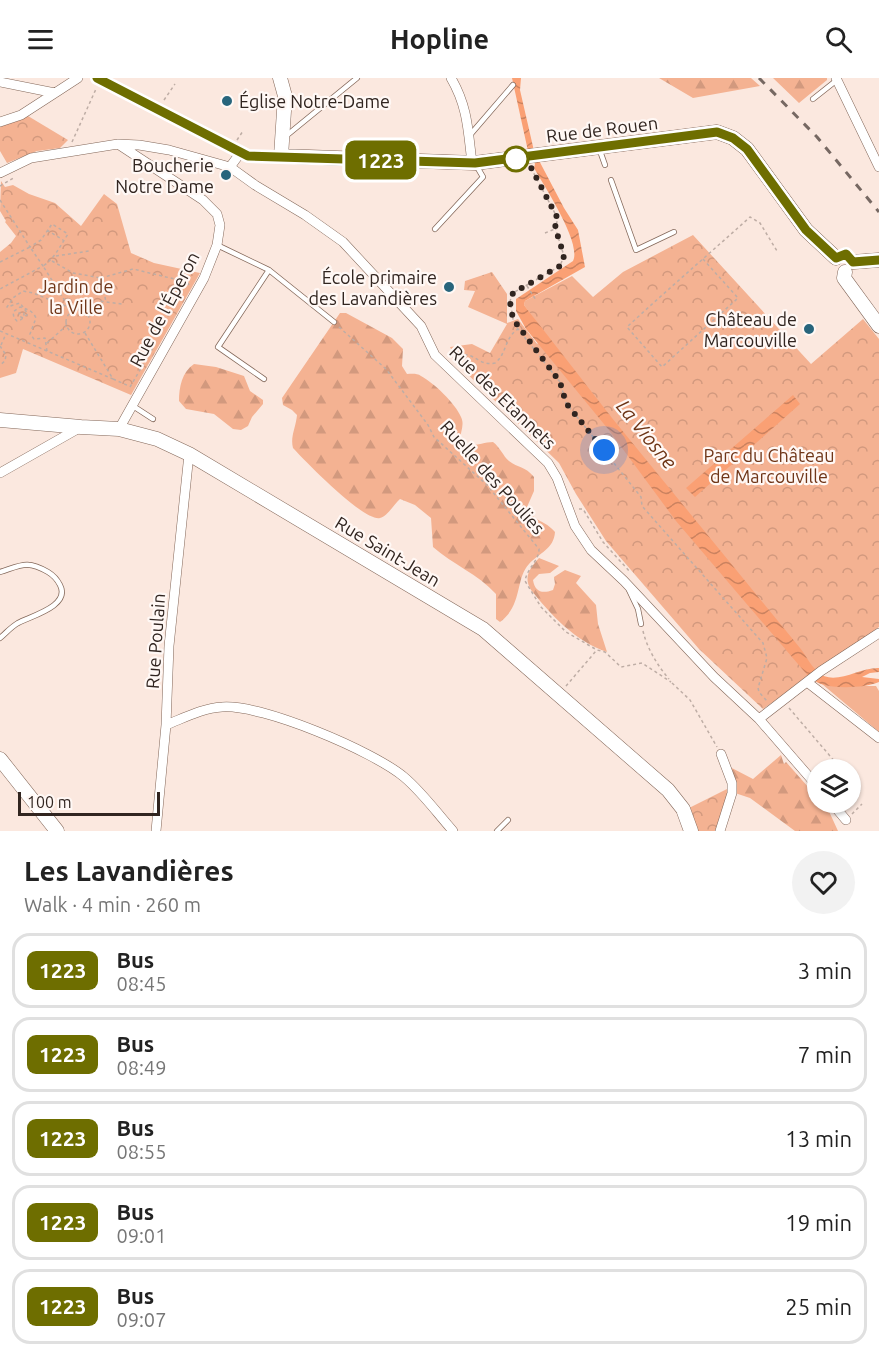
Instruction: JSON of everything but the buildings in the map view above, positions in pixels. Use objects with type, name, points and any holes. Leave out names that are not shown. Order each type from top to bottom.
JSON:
[{"type":"street","points":[[0,122],[21,115],[78,78]]},
{"type":"street","points":[[103,79],[248,156],[281,156],[285,96],[280,78]]},
{"type":"street","points":[[451,78],[461,94],[466,112],[473,163]]},
{"type":"street","points":[[838,79],[879,167]]},
{"type":"street","points":[[0,82],[55,93]]},
{"type":"street","name":"Rue de Rouen","points":[[281,156],[473,163],[717,132],[733,138],[747,149],[806,230],[836,258],[846,254],[849,267]]},
{"type":"street","name":"Rue des Etannets","points":[[0,173],[31,158],[118,144],[170,150],[230,167],[344,242],[421,326],[435,355],[548,463],[580,534],[591,550],[624,581],[714,677],[759,719],[807,774]]},
{"type":"street","name":"Rue de l'Éperon","points":[[118,144],[203,200],[217,214],[220,225],[217,245],[204,279],[130,405],[119,429]]},
{"type":"street","points":[[230,167],[241,152]]},
{"type":"street","points":[[879,260],[849,267],[844,278],[879,326]]},
{"type":"street","name":"Rue Saint-Jean","points":[[0,420],[81,428],[119,429],[157,439],[189,454],[483,629],[668,790],[683,809],[691,831]]},
{"type":"street","points":[[0,473],[81,428]]},
{"type":"street","name":"Rue Poulain","points":[[156,831],[166,725],[169,646],[189,454]]},
{"type":"street","points":[[759,719],[821,671],[879,633]]},
{"type":"street","points":[[809,681],[879,738]]},
{"type":"street","points":[[166,725],[202,711],[225,707],[261,712],[283,719],[370,754],[396,770],[406,778],[453,831]]},
{"type":"street","points":[[720,831],[732,793],[732,783],[721,754]]},
{"type":"street","points":[[0,759],[57,831]]},
{"type":"street","points":[[840,813],[846,820]]},
{"type":"lane","points":[[282,140],[357,78]]},
{"type":"lane","points":[[813,99],[838,79]]},
{"type":"lane","points":[[469,137],[513,85]]},
{"type":"lane","points":[[599,148],[605,165]]},
{"type":"lane","points":[[435,229],[483,177],[473,163]]},
{"type":"lane","points":[[611,180],[636,250],[674,232]]},
{"type":"lane","points":[[217,245],[269,270],[334,322]]},
{"type":"lane","points":[[264,379],[218,347],[269,270]]},
{"type":"lane","points":[[130,405],[153,419]]},
{"type":"lane","points":[[0,572],[26,564],[35,564],[54,576],[62,587],[63,596],[59,603],[15,625],[0,638]]},
{"type":"lane","points":[[624,581],[638,609],[641,624]]},
{"type":"lane","points":[[497,831],[508,820]]},
{"type":"path","points":[[68,152],[103,79]]},
{"type":"path","points":[[158,108],[174,84]]},
{"type":"path","points":[[526,158],[558,219],[556,229],[564,256],[560,266],[513,293],[511,297],[513,319],[518,329],[560,382],[566,403],[641,497],[642,506],[763,644],[767,658],[759,690],[773,709]]},
{"type":"path","points":[[0,186],[15,177]]},
{"type":"path","points":[[0,200],[72,312]]},
{"type":"path","points":[[703,259],[738,298],[662,367],[627,327],[703,259],[750,217],[760,223],[777,251]]},
{"type":"path","points":[[0,262],[41,240],[52,224],[68,234],[51,261],[0,289]]},
{"type":"path","points":[[545,233],[556,229]]},
{"type":"path","points":[[47,230],[64,240]]},
{"type":"path","points":[[55,256],[89,250]]},
{"type":"path","points":[[51,261],[73,273],[101,279],[134,269],[187,282],[188,287]]},
{"type":"path","points":[[101,279],[106,302]]},
{"type":"path","points":[[527,285],[536,300]]},
{"type":"path","points":[[47,351],[45,338],[34,339],[30,334],[36,318],[32,311],[26,309],[20,307],[13,312],[17,321],[28,314],[26,309],[20,303],[7,307],[23,291],[69,307]]},
{"type":"path","points":[[87,314],[99,301],[122,304]]},
{"type":"path","points":[[80,310],[87,314],[91,322],[86,333],[74,334],[66,326],[66,318],[72,312],[80,310]]},
{"type":"path","name":"Ruelle des Poulies","points":[[334,322],[386,369],[428,425],[434,437],[487,485],[539,549],[539,556],[528,569],[526,576],[528,587],[542,607],[566,632],[597,650],[605,652],[621,667],[642,663],[671,682]]},
{"type":"path","points":[[47,343],[66,326]]},
{"type":"path","points":[[452,359],[460,354],[468,354],[485,363],[495,363],[501,357],[509,336],[518,329]]},
{"type":"path","points":[[0,331],[135,389],[141,387]]},
{"type":"path","points":[[86,333],[113,379]]},
{"type":"path","points":[[0,365],[6,355],[0,346],[6,334]]},
{"type":"path","points":[[130,387],[153,347]]},
{"type":"path","points":[[641,624],[645,641],[661,669],[690,700],[721,754]]},
{"type":"path","points":[[559,694],[597,650]]},
{"type":"path","points":[[785,703],[833,759]]},
{"type":"path","points":[[846,820],[862,804]]},
{"type":"green space","points":[[659,78],[751,78],[760,86],[693,98]]},
{"type":"green space","points":[[773,78],[827,78],[827,80],[799,103]]},
{"type":"green space","points":[[28,116],[68,140],[60,148],[37,151],[7,163],[0,151],[0,125]]},
{"type":"green space","name":"Jardin de la Ville","points":[[1,181],[5,187],[13,185],[29,194],[55,203],[81,226],[104,194],[117,204],[131,253],[154,263],[200,273],[131,395],[23,349],[16,373],[0,378],[0,252],[16,236],[0,211]]},
{"type":"green space","name":"Parc du Château de Marcouville","points":[[693,235],[811,364],[863,319],[879,339],[879,627],[763,709],[699,649],[606,541],[559,463],[455,362],[456,359],[450,347],[472,344],[490,353],[507,324],[468,307],[475,291],[464,290],[465,281],[492,272],[507,294],[507,323],[518,319],[537,344],[547,336],[524,305],[525,301],[572,276],[593,297],[623,272]]},
{"type":"green space","points":[[340,313],[346,313],[392,338],[403,349],[402,366],[407,374],[418,374],[426,379],[444,394],[458,412],[463,423],[460,441],[467,445],[493,442],[509,461],[528,471],[534,477],[534,491],[527,507],[537,519],[555,532],[554,538],[549,547],[525,570],[516,600],[500,622],[496,619],[496,594],[433,547],[431,518],[415,505],[400,499],[383,517],[372,517],[361,511],[335,489],[293,448],[297,415],[283,405],[282,398]]},
{"type":"green space","points":[[194,364],[216,367],[244,376],[250,391],[263,400],[263,404],[248,426],[241,430],[233,429],[214,414],[186,409],[179,401],[182,380]]},
{"type":"green space","points":[[539,558],[559,566],[550,573],[539,574],[533,580],[535,587],[540,591],[553,590],[554,577],[565,570],[581,576],[576,583],[596,605],[598,624],[607,652],[595,647],[565,627],[531,590],[528,581],[530,569]]},
{"type":"green space","points":[[822,684],[876,686],[879,691],[879,732]]},
{"type":"green space","points":[[781,755],[784,764],[786,762],[807,786],[807,813],[830,813],[838,831],[795,831],[750,798],[735,793],[728,766],[753,779]]},
{"type":"green space","points":[[729,788],[718,831],[696,831],[689,808]]},
{"type":"water","points":[[512,78],[521,78],[520,90],[534,151],[578,230],[585,267],[525,301],[524,305],[612,418],[815,669],[823,676],[831,678],[879,668],[879,672],[862,677],[879,679],[879,682],[858,687],[835,687],[809,677],[676,521],[608,429],[526,329],[516,311],[516,299],[573,261],[574,253],[572,241],[561,214],[534,168],[535,164],[528,151]]},
{"type":"water","points":[[793,395],[800,404],[695,497],[686,488]]},
{"type":"railway","points":[[759,78],[817,137],[879,212]]},
{"type":"bus line","name":"1223","points":[[97,78],[248,156],[475,163],[717,132],[733,138],[747,149],[806,230],[836,258],[846,254],[853,262],[879,260]]},
{"type":"place","name":"Église Notre-Dame","points":[[227,101]]},
{"type":"place","name":"Boucherie Notre Dame","points":[[226,175]]},
{"type":"place","name":"École primaire des Lavandières","points":[[449,287]]},
{"type":"place","name":"Château de Marcouville","points":[[809,329]]},
{"type":"route","points":[[516,159],[526,158],[558,219],[555,227],[564,256],[560,266],[513,293],[510,302],[513,319],[518,329],[560,382],[566,403],[604,450]]},
{"type":"water label","name":"La Viosne","points":[[647,434]]}]
